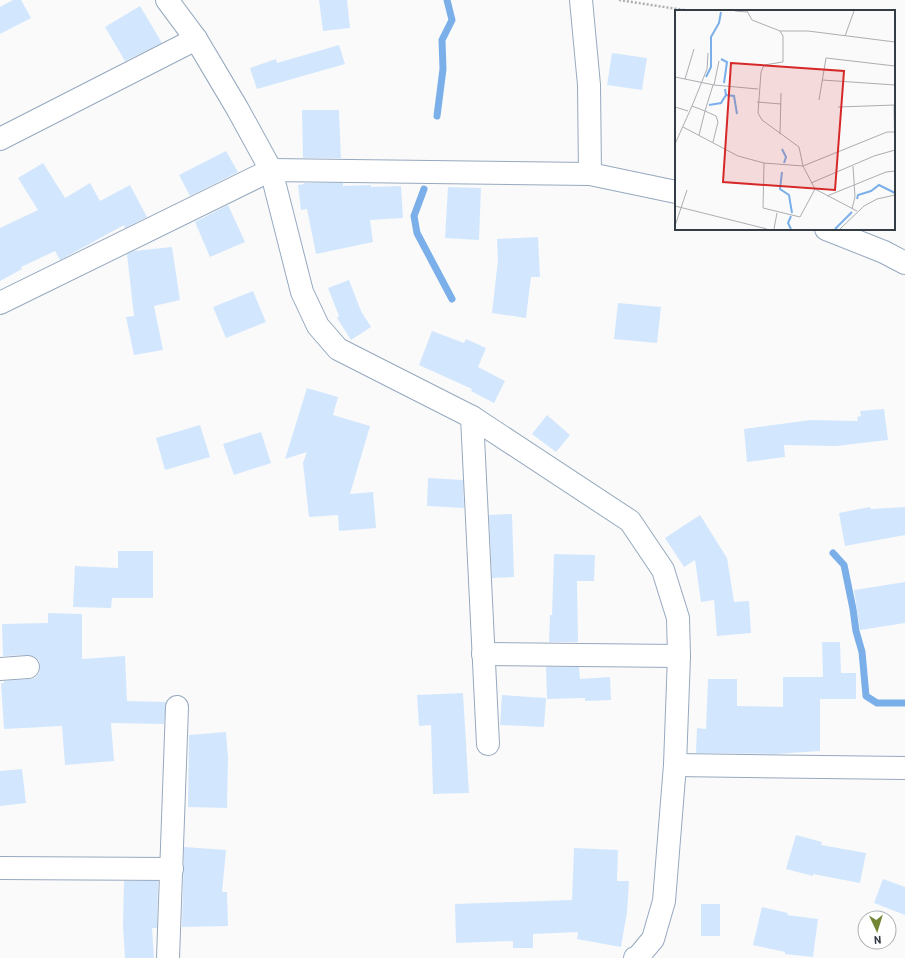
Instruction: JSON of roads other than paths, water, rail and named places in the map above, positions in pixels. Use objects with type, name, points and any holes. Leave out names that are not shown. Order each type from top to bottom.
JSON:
[{"type":"street","points":[[167,0],[196,39],[237,108],[271,170],[302,292],[318,326],[338,349],[472,417],[630,521],[663,570],[678,618],[674,765],[664,901],[652,939],[638,957],[635,958]]},
{"type":"street","points":[[581,0],[589,85],[590,174]]},
{"type":"street","points":[[0,139],[196,39]]},
{"type":"street","points":[[0,303],[271,170],[590,174],[675,192]]},
{"type":"street","points":[[829,230],[884,252],[905,263]]},
{"type":"street","points":[[472,417],[488,744]]},
{"type":"street","points":[[483,654],[678,656]]},
{"type":"street","points":[[0,669],[28,667]]},
{"type":"street","points":[[168,958],[177,707]]},
{"type":"street","points":[[674,765],[905,768]]},
{"type":"street","points":[[0,868],[172,869]]},
{"type":"waterway","points":[[437,116],[443,69],[442,40],[452,20],[447,0]]},
{"type":"waterway","points":[[424,189],[414,216],[417,233],[452,299]]},
{"type":"waterway","points":[[833,553],[844,565],[856,631],[862,652],[866,696],[877,703],[905,703]]}]
